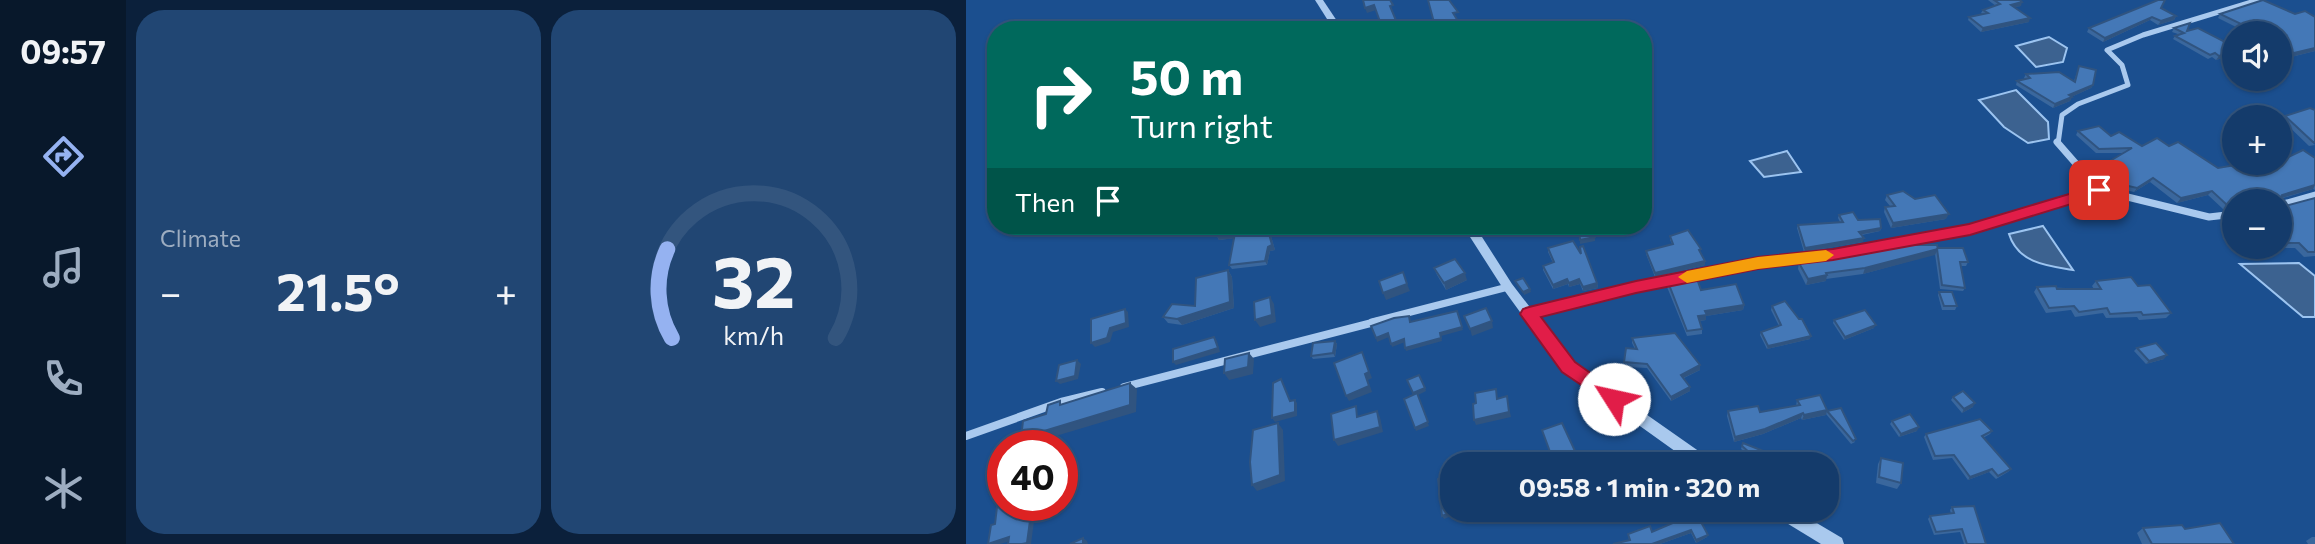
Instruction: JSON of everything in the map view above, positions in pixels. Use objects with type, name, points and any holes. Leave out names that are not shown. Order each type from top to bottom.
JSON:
[{"type":"street","points":[[1319,0],[1333,21]]},
{"type":"street","points":[[2099,190],[2057,143],[2062,115],[2078,104],[2127,85],[2122,65],[2107,50],[2143,35],[2258,0]]},
{"type":"street","points":[[1529,314],[1636,287],[1758,263],[1833,255],[1970,230],[2099,190],[2209,217],[2222,216]]},
{"type":"street","points":[[2292,202],[2315,195]]},
{"type":"street","points":[[1475,235],[1508,287],[1568,367],[1688,452]]},
{"type":"street","points":[[966,436],[1061,402],[1508,287]]},
{"type":"street","points":[[1800,522],[1836,544]]},
{"type":"water","points":[[2049,37],[2067,48],[2063,62],[2036,67],[2016,46]]},
{"type":"water","points":[[2016,90],[2048,122],[2049,139],[2028,143],[2004,127],[1979,100]]},
{"type":"water","points":[[1787,151],[1801,172],[1764,177],[1750,161]]},
{"type":"water","points":[[2043,226],[2073,270],[2035,261],[2026,257],[2013,244],[2009,234]]},
{"type":"water","points":[[2299,263],[2315,276],[2315,317],[2303,317],[2240,264]]},
{"type":"building","points":[[1363,0],[1390,0],[1396,21],[1380,21],[1374,5],[1365,8]]},
{"type":"building","points":[[1428,0],[1449,0],[1458,12],[1453,13],[1458,21],[1434,21]]},
{"type":"building","points":[[1994,0],[2020,0],[2022,2],[2011,5],[2030,18],[1983,28],[1969,17],[1988,13],[1983,10],[2000,4]]},
{"type":"building","points":[[2158,0],[2165,0],[2161,8],[2176,16],[2161,21],[2152,17],[2105,38],[2089,28]]},
{"type":"building","points":[[2263,0],[2295,14],[2305,11],[2315,17],[2315,48],[2292,52],[2292,21],[2235,21],[2220,14]]},
{"type":"building","points":[[2190,23],[2187,31],[2198,28],[2222,40],[2222,55],[2210,55],[2175,36],[2184,33],[2174,28]]},
{"type":"building","points":[[2079,66],[2096,70],[2093,85],[2055,104],[2017,81],[2030,78],[2026,74],[2059,72],[2075,82]]},
{"type":"building","points":[[2310,108],[2315,110],[2315,142],[2292,122],[2292,114]]},
{"type":"building","points":[[2099,126],[2111,136],[2119,132],[2142,146],[2157,138],[2169,146],[2178,142],[2218,168],[2222,167],[2222,175],[2292,175],[2292,155],[2303,150],[2315,158],[2315,185],[2292,192],[2292,189],[2222,189],[2222,200],[2212,191],[2181,198],[2153,178],[2137,188],[2124,185],[2098,168],[2132,148],[2099,149],[2078,131]]},
{"type":"building","points":[[1903,191],[1915,199],[1935,195],[1949,214],[1893,223],[1885,207],[1895,206],[1887,195]]},
{"type":"building","points":[[2315,198],[2315,252],[2308,252],[2299,243],[2292,243],[2292,204]]},
{"type":"building","points":[[1853,212],[1858,220],[1880,219],[1881,228],[1859,232],[1864,238],[1805,248],[1798,225],[1843,222],[1839,215]]},
{"type":"building","points":[[1688,230],[1701,249],[1699,250],[1705,261],[1655,273],[1646,251],[1673,244],[1670,236]]},
{"type":"building","points":[[1235,235],[1269,235],[1272,245],[1268,247],[1265,261],[1229,265]]},
{"type":"building","points":[[1580,235],[1595,235],[1595,237],[1580,240]]},
{"type":"building","points":[[1573,241],[1581,254],[1580,247],[1583,246],[1597,283],[1583,287],[1579,279],[1569,283],[1567,279],[1553,285],[1543,266],[1554,262],[1548,248]]},
{"type":"building","points":[[1901,245],[1937,245],[1938,249],[1808,279],[1799,263],[1811,261],[1810,258],[1874,248],[1876,251]]},
{"type":"building","points":[[1938,248],[1963,248],[1968,262],[1960,262],[1965,288],[1942,285]]},
{"type":"building","points":[[1455,259],[1465,273],[1444,283],[1434,268]]},
{"type":"building","points":[[1228,270],[1230,302],[1177,319],[1163,317],[1172,304],[1195,306],[1196,278]]},
{"type":"building","points":[[1403,272],[1407,284],[1383,293],[1379,281]]},
{"type":"building","points":[[1696,276],[1701,290],[1736,284],[1744,305],[1705,311],[1707,315],[1698,316],[1702,329],[1687,331],[1668,282]]},
{"type":"building","points":[[2131,277],[2138,286],[2150,285],[2171,313],[2110,314],[2107,308],[2079,312],[2074,306],[2049,308],[2037,287],[2101,289],[2096,281]]},
{"type":"building","points":[[1523,278],[1530,289],[1523,292],[1515,281]]},
{"type":"building","points":[[1939,292],[1952,292],[1957,306],[1944,306]]},
{"type":"building","points":[[1270,297],[1272,315],[1255,320],[1254,302]]},
{"type":"building","points":[[1785,301],[1799,319],[1802,319],[1811,336],[1768,346],[1761,332],[1781,325],[1772,306]]},
{"type":"building","points":[[1486,308],[1492,321],[1470,329],[1464,316]]},
{"type":"building","points":[[1125,309],[1126,323],[1110,328],[1107,338],[1091,343],[1091,319]]},
{"type":"building","points":[[1865,310],[1876,325],[1845,337],[1834,320]]},
{"type":"building","points":[[1457,311],[1462,327],[1440,333],[1441,338],[1405,348],[1404,339],[1391,344],[1388,333],[1376,338],[1371,326],[1394,318],[1409,316],[1410,322]]},
{"type":"building","points":[[1675,333],[1700,365],[1681,375],[1690,387],[1671,397],[1647,364],[1624,362],[1626,348],[1637,349],[1632,338]]},
{"type":"building","points":[[1214,337],[1218,348],[1173,362],[1173,349]]},
{"type":"building","points":[[1335,341],[1333,353],[1311,356],[1313,343]]},
{"type":"building","points":[[2156,343],[2167,355],[2149,361],[2137,348]]},
{"type":"building","points":[[1362,352],[1369,372],[1365,374],[1369,386],[1346,396],[1334,363]]},
{"type":"building","points":[[1249,353],[1248,367],[1224,373],[1225,359]]},
{"type":"building","points":[[1077,360],[1075,376],[1056,381],[1059,365]]},
{"type":"building","points":[[1419,375],[1425,388],[1413,393],[1407,380]]},
{"type":"building","points":[[1281,379],[1290,401],[1295,400],[1295,412],[1272,418],[1273,383]]},
{"type":"building","points":[[1130,383],[1130,405],[1047,430],[1022,430],[1023,421],[1046,414],[1048,405],[1060,401],[1060,405]]},
{"type":"building","points":[[1496,389],[1497,399],[1507,396],[1509,412],[1474,420],[1475,393]]},
{"type":"building","points":[[1963,391],[1975,403],[1964,409],[1953,397]]},
{"type":"building","points":[[1417,393],[1428,422],[1415,428],[1404,399]]},
{"type":"building","points":[[1820,395],[1827,410],[1804,415],[1803,413],[1765,429],[1735,437],[1728,411],[1758,406],[1760,412],[1800,405],[1797,400]]},
{"type":"building","points":[[1356,406],[1357,417],[1377,411],[1380,427],[1334,440],[1331,414]]},
{"type":"building","points":[[1841,408],[1856,439],[1853,441],[1827,411]]},
{"type":"building","points":[[1910,414],[1919,427],[1901,434],[1892,421]]},
{"type":"building","points":[[1980,419],[1992,431],[1982,436],[2011,469],[1998,476],[1992,469],[1970,477],[1954,455],[1935,456],[1926,434]]},
{"type":"building","points":[[1278,423],[1280,475],[1252,485],[1250,462],[1253,430]]},
{"type":"building","points":[[1562,423],[1575,451],[1550,452],[1542,430]]},
{"type":"building","points":[[1743,443],[1766,452],[1749,452],[1742,446]]},
{"type":"building","points":[[1881,458],[1903,463],[1901,483],[1879,477]]},
{"type":"building","points":[[1974,506],[1986,544],[1967,544],[1962,529],[1936,532],[1930,516],[1954,513],[1952,507]]},
{"type":"building","points":[[995,521],[1030,521],[1027,543],[1008,544],[1009,537],[988,544],[991,525]]},
{"type":"building","points":[[1675,522],[1701,522],[1708,535],[1696,540],[1691,530],[1652,544],[1613,544],[1630,540],[1628,534],[1650,526],[1652,532]]},
{"type":"building","points":[[2220,523],[2234,544],[2152,544],[2143,528],[2182,525],[2185,529]]},
{"type":"building","points":[[1083,538],[1083,544],[1070,544]]},
{"type":"slow traffic","points":[[1687,277],[1758,263],[1826,255]]},
{"type":"route","points":[[1614,399],[1568,367],[1529,314],[1636,287],[1758,263],[1833,255],[1970,230],[2099,190]]}]
